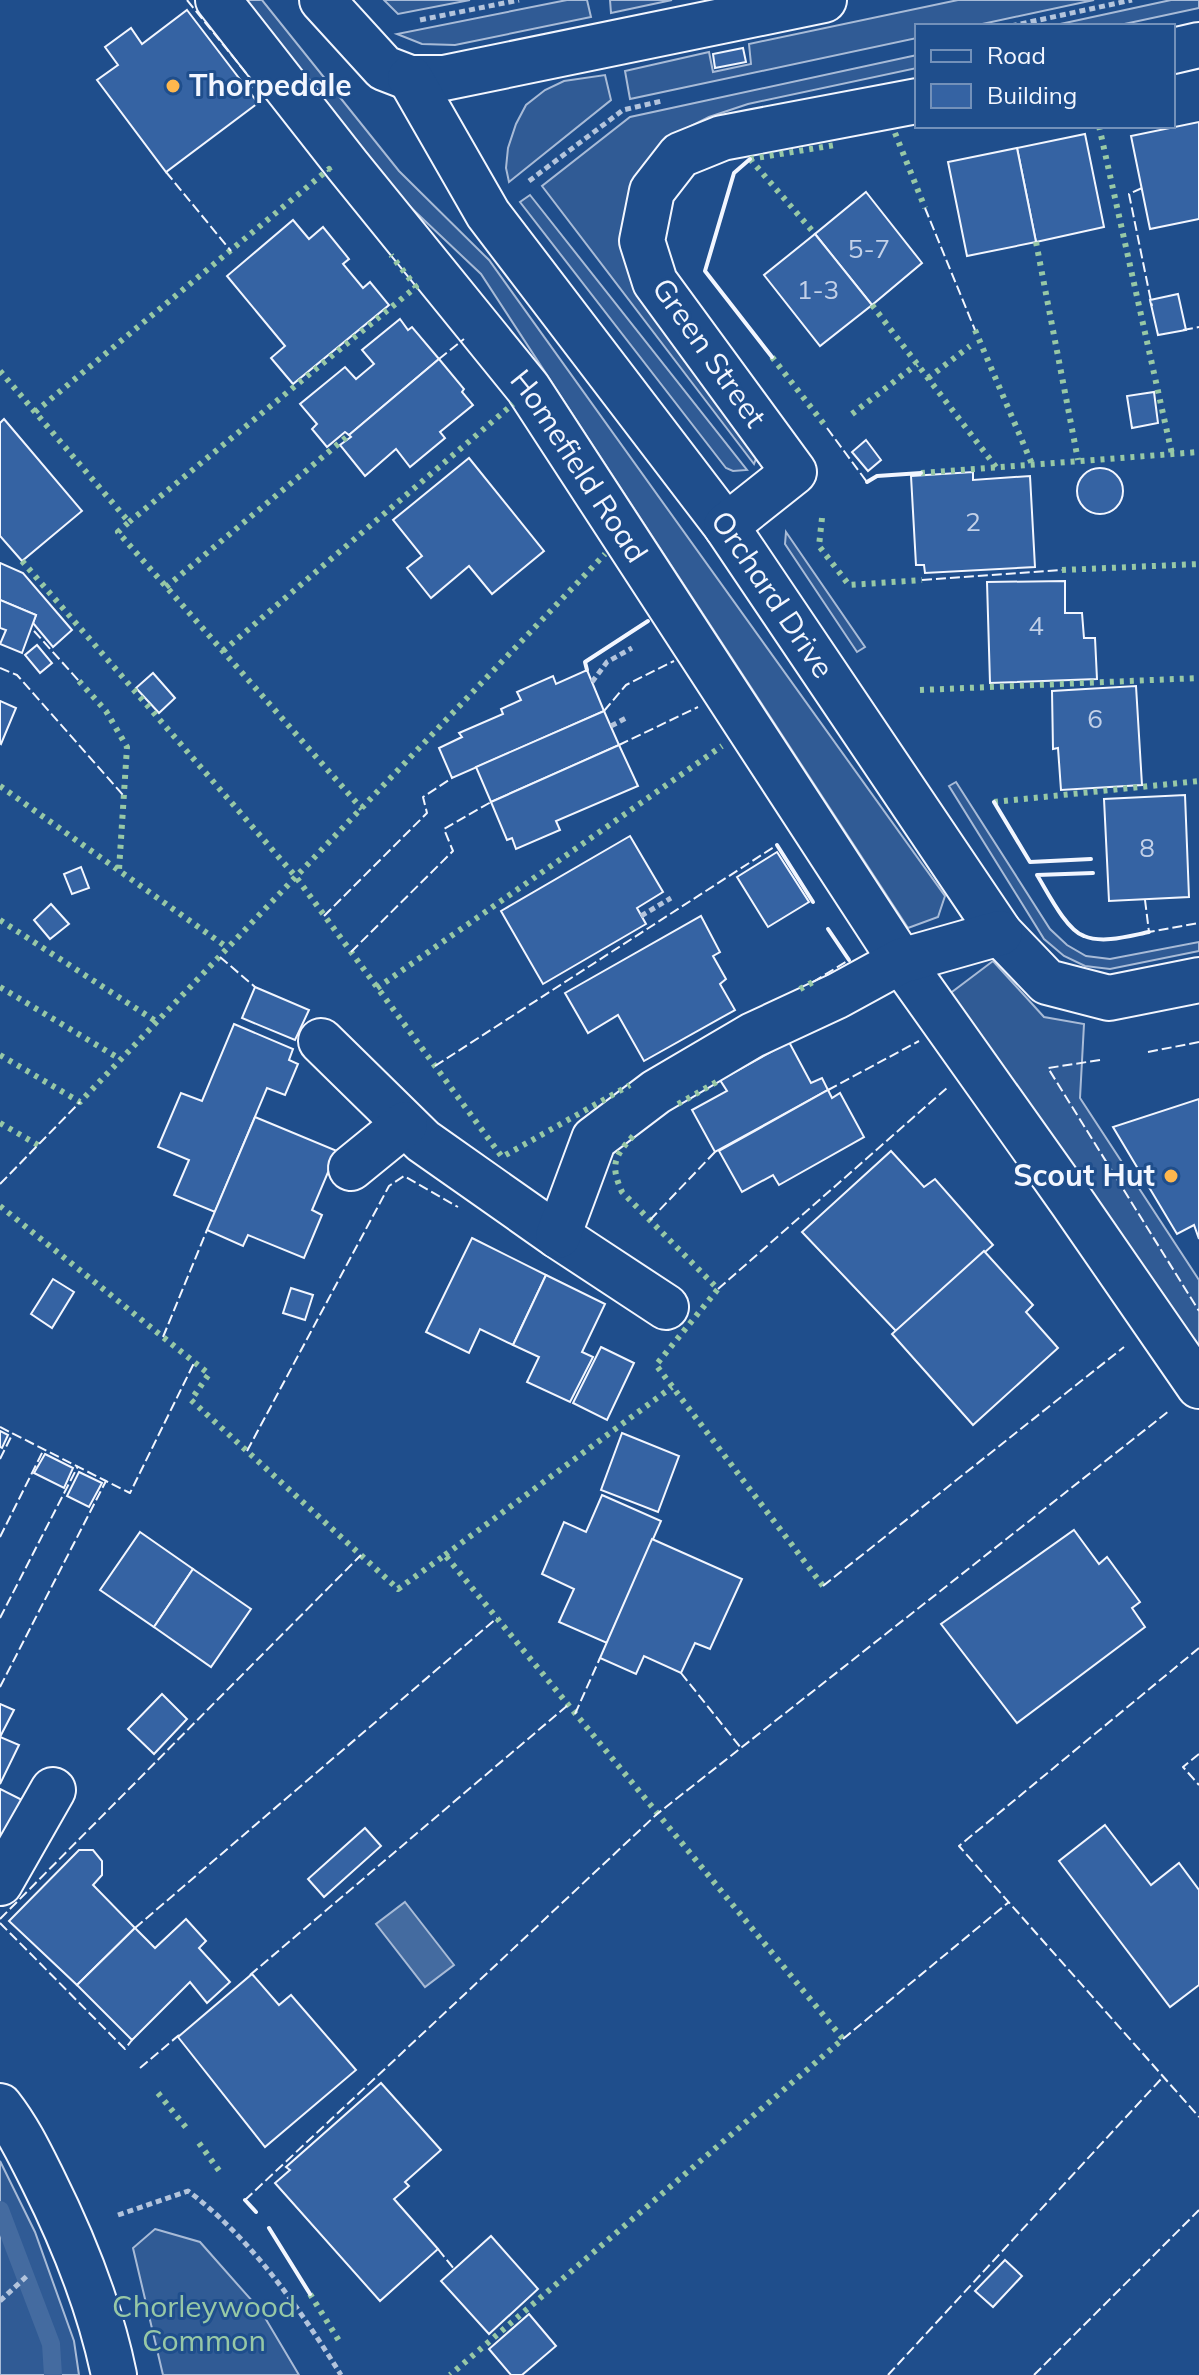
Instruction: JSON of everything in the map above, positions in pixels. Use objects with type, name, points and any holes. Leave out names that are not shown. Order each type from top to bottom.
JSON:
[{"type":"street","name":"Homefield Road","points":[[218,0],[528,388],[901,961],[1199,1386]]},
{"type":"street","points":[[322,0],[384,68],[410,78],[444,78],[824,0]]},
{"type":"street","points":[[1175,51],[1199,45]]},
{"type":"street","name":"Orchard Drive","points":[[410,78],[488,214],[726,526],[1000,933],[1047,982],[1109,998],[1199,980]]},
{"type":"street","name":"Green Street","points":[[726,526],[794,472],[655,282],[642,241],[652,191],[680,155],[722,138],[915,101]]},
{"type":"street","points":[[558,1236],[594,1139],[656,1092],[753,1035],[837,996],[901,961],[1000,933]]},
{"type":"street","points":[[321,1041],[423,1141],[666,1307]]},
{"type":"street","points":[[351,1168],[405,1124]]},
{"type":"street","points":[[0,1883],[53,1790]]},
{"type":"street","points":[[0,2106],[16,2127],[70,2234],[107,2338],[114,2375]]},
{"type":"path","points":[[412,22],[519,0]]},
{"type":"path","points":[[1020,24],[1132,0]]},
{"type":"path","points":[[592,682],[607,662],[645,641]]},
{"type":"path","points":[[611,726],[628,717]]},
{"type":"path","points":[[641,916],[671,898]]},
{"type":"path","points":[[70,2234],[188,2191],[212,2209],[268,2269],[341,2375]]},
{"type":"shaded area","points":[[243,0],[262,0],[399,171],[489,260],[945,896],[938,917],[908,928],[481,274],[386,184]]},
{"type":"shaded area","points":[[384,0],[470,0],[398,14]]},
{"type":"shaded area","points":[[567,0],[587,0],[591,17],[455,45],[422,44],[397,34]]},
{"type":"shaded area","points":[[610,0],[672,0],[611,13]]},
{"type":"shaded area","points":[[958,0],[1094,0],[982,24],[915,24],[915,38],[630,99],[625,71],[709,52],[713,72],[751,64],[749,44]]},
{"type":"shaded area","points":[[1171,0],[1199,0],[1199,8],[1124,24],[1060,24]]},
{"type":"shaded area","points":[[915,55],[915,68],[748,104],[709,117],[673,135],[644,164],[630,196],[757,456],[754,464],[542,186],[630,117]]},
{"type":"shaded area","points":[[605,75],[611,100],[509,182],[506,168],[508,148],[526,105],[545,90],[564,81]]},
{"type":"shaded area","points":[[530,195],[747,470],[726,468],[520,202]]},
{"type":"shaded area","points":[[786,532],[865,647],[857,652],[785,544]]},
{"type":"shaded area","points":[[956,782],[1050,929],[1067,945],[1086,956],[1110,959],[1199,942],[1199,951],[1110,969],[1085,966],[1064,956],[1044,939],[949,786]]},
{"type":"shaded area","points":[[993,961],[1044,1017],[1084,1024],[1080,1098],[1199,1280],[1199,1355],[948,995]]},
{"type":"shaded area","points":[[405,1902],[454,1965],[425,1987],[376,1924]]},
{"type":"shaded area","name":"Chorleywood Common","points":[[0,2161],[35,2232],[74,2341],[79,2375],[0,2375]]},
{"type":"shaded area","name":"Chorleywood Common","points":[[155,2229],[200,2242],[261,2311],[299,2375],[163,2375],[133,2248]]},
{"type":"building","name":"Thorpedale","points":[[187,10],[258,103],[166,172],[97,80],[118,65],[105,47],[131,28],[142,44]]},
{"type":"building","points":[[743,48],[746,62],[715,68],[713,54]]},
{"type":"building","points":[[1199,122],[1199,219],[1150,229],[1131,136]]},
{"type":"building","points":[[1085,134],[1104,227],[1036,242],[1017,148]]},
{"type":"building","points":[[1017,148],[1036,242],[967,256],[948,162]]},
{"type":"building","points":[[866,192],[922,263],[872,305],[815,234]]},
{"type":"building","points":[[293,220],[309,239],[323,227],[349,259],[343,264],[363,288],[370,282],[389,305],[293,384],[271,358],[285,346],[227,276]]},
{"type":"building","points":[[815,234],[872,305],[820,346],[764,275]]},
{"type":"building","points":[[1178,294],[1186,330],[1158,335],[1150,300]]},
{"type":"building","points":[[400,319],[408,330],[412,327],[439,359],[349,435],[345,432],[327,447],[312,429],[317,424],[300,404],[345,367],[356,379],[374,364],[362,350]]},
{"type":"building","points":[[439,359],[473,405],[440,432],[445,438],[410,467],[396,449],[365,476],[340,445]]},
{"type":"building","points":[[1154,392],[1158,423],[1132,428],[1127,396]]},
{"type":"building","points":[[4,419],[82,511],[22,561],[0,536],[0,423]]},
{"type":"building","points":[[866,440],[881,460],[868,471],[852,452]]},
{"type":"building","points":[[469,458],[544,551],[492,594],[469,566],[431,598],[407,568],[422,556],[393,520]]},
{"type":"building","points":[[1100,468],[1116,475],[1123,491],[1116,507],[1100,514],[1084,507],[1077,491],[1084,475]]},
{"type":"building","points":[[973,472],[973,480],[1030,476],[1035,567],[925,573],[924,565],[916,565],[911,476]]},
{"type":"building","points":[[0,563],[23,573],[72,630],[53,647],[33,623],[36,615],[0,600]]},
{"type":"building","points":[[1065,581],[1065,613],[1082,613],[1084,638],[1095,638],[1097,679],[990,683],[987,582]]},
{"type":"building","points":[[0,600],[36,615],[22,653],[0,644],[6,630],[0,628]]},
{"type":"building","points":[[37,645],[52,663],[40,673],[25,655]]},
{"type":"building","points":[[587,670],[604,711],[452,778],[439,748],[462,737],[459,733],[503,714],[501,709],[521,700],[517,692],[553,676],[556,684]]},
{"type":"building","points":[[153,673],[175,698],[159,713],[136,688]]},
{"type":"building","points":[[1136,686],[1142,785],[1061,790],[1058,748],[1053,749],[1052,691]]},
{"type":"building","points":[[0,701],[16,708],[1,744],[0,743]]},
{"type":"building","points":[[604,711],[619,745],[491,802],[476,767]]},
{"type":"building","points":[[619,745],[638,786],[556,821],[560,830],[516,849],[512,838],[507,840],[491,802]]},
{"type":"building","points":[[1185,795],[1189,897],[1109,901],[1104,799]]},
{"type":"building","points":[[630,836],[663,892],[637,908],[646,924],[543,984],[501,911]]},
{"type":"building","points":[[777,852],[809,902],[768,927],[737,877]]},
{"type":"building","points":[[81,867],[89,888],[72,894],[64,874]]},
{"type":"building","points":[[51,904],[69,924],[50,939],[34,920]]},
{"type":"building","points":[[701,916],[720,952],[713,956],[726,979],[720,984],[735,1010],[644,1061],[618,1015],[588,1033],[565,993]]},
{"type":"building","points":[[255,987],[309,1010],[295,1040],[242,1018]]},
{"type":"building","points":[[234,1024],[293,1049],[289,1060],[298,1064],[285,1095],[267,1088],[215,1212],[174,1195],[189,1160],[158,1147],[181,1093],[202,1101]]},
{"type":"building","points":[[789,1042],[811,1083],[822,1078],[828,1090],[715,1152],[692,1110],[727,1091],[720,1080]]},
{"type":"building","points":[[828,1090],[832,1098],[840,1093],[864,1137],[779,1185],[773,1175],[742,1192],[719,1151]]},
{"type":"building","name":"Scout Hut","points":[[1199,1099],[1199,1239],[1194,1225],[1177,1234],[1113,1127]]},
{"type":"building","points":[[255,1117],[337,1151],[312,1210],[322,1215],[304,1258],[248,1235],[243,1246],[207,1230]]},
{"type":"building","points":[[891,1151],[924,1187],[935,1179],[993,1245],[896,1331],[802,1232]]},
{"type":"building","points":[[472,1238],[546,1275],[513,1345],[480,1329],[469,1353],[426,1332]]},
{"type":"building","points":[[984,1251],[1033,1305],[1026,1312],[1058,1348],[973,1425],[892,1334]]},
{"type":"building","points":[[546,1275],[605,1304],[582,1352],[593,1357],[570,1402],[527,1382],[539,1357],[513,1345]]},
{"type":"building","points":[[53,1279],[74,1292],[52,1328],[31,1314]]},
{"type":"building","points":[[291,1288],[313,1295],[305,1320],[283,1313]]},
{"type":"building","points":[[601,1347],[634,1363],[607,1420],[573,1403]]},
{"type":"building","points":[[0,1431],[8,1435],[2,1448],[0,1447]]},
{"type":"building","points":[[622,1433],[679,1456],[658,1512],[601,1490]]},
{"type":"building","points":[[45,1454],[73,1468],[64,1488],[34,1473]]},
{"type":"building","points":[[79,1472],[102,1483],[89,1507],[67,1496]]},
{"type":"building","points":[[602,1495],[661,1521],[607,1643],[559,1622],[574,1589],[542,1574],[564,1522],[586,1532]]},
{"type":"building","points":[[1074,1530],[1099,1564],[1107,1557],[1140,1602],[1132,1608],[1145,1627],[1017,1723],[941,1624]]},
{"type":"building","points":[[140,1532],[193,1569],[154,1627],[100,1590]]},
{"type":"building","points":[[652,1539],[742,1579],[710,1649],[695,1643],[681,1673],[644,1656],[636,1674],[600,1658]]},
{"type":"building","points":[[193,1569],[251,1609],[211,1667],[154,1627]]},
{"type":"building","points":[[162,1694],[187,1719],[154,1754],[128,1729]]},
{"type":"building","points":[[0,1704],[14,1710],[0,1737]]},
{"type":"building","points":[[0,1737],[19,1745],[0,1784]]},
{"type":"building","points":[[0,1789],[30,1804],[0,1861]]},
{"type":"building","points":[[1105,1825],[1151,1885],[1179,1863],[1199,1890],[1199,1985],[1170,2007],[1059,1861]]},
{"type":"building","points":[[365,1828],[381,1846],[324,1897],[308,1879]]},
{"type":"building","points":[[79,1850],[93,1850],[102,1861],[102,1875],[93,1885],[135,1928],[77,1985],[9,1921]]},
{"type":"building","points":[[186,1919],[206,1941],[199,1948],[230,1982],[207,2003],[190,1982],[132,2040],[77,1985],[135,1928],[155,1948]]},
{"type":"building","points":[[252,1974],[279,2005],[291,1995],[356,2070],[265,2147],[178,2037]]},
{"type":"building","points":[[381,2083],[441,2150],[405,2182],[409,2186],[394,2199],[438,2249],[380,2301],[275,2183],[290,2170],[286,2167]]},
{"type":"building","points":[[491,2236],[538,2289],[489,2334],[441,2281]]},
{"type":"building","points":[[1005,2260],[1022,2276],[993,2307],[975,2291]]},
{"type":"building","points":[[529,2314],[556,2346],[522,2375],[511,2375],[489,2349]]},
{"type":"waterway","points":[[0,2210],[51,2344],[53,2375]]},
{"type":"hedge","points":[[1099,128],[1172,454]]},
{"type":"hedge","points":[[895,133],[925,208]]},
{"type":"hedge","points":[[750,159],[835,145]]},
{"type":"hedge","points":[[750,159],[815,234]]},
{"type":"hedge","points":[[35,412],[330,171]]},
{"type":"hedge","points":[[1036,242],[1078,460]]},
{"type":"hedge","points":[[129,522],[416,287],[391,255]]},
{"type":"hedge","points":[[872,305],[996,467]]},
{"type":"hedge","points":[[975,330],[1032,464]]},
{"type":"hedge","points":[[928,378],[970,346]]},
{"type":"hedge","points":[[772,357],[827,428]]},
{"type":"hedge","points":[[852,414],[917,364]]},
{"type":"hedge","points":[[0,371],[129,522],[118,532],[362,809]]},
{"type":"hedge","points":[[223,651],[513,404]]},
{"type":"hedge","points":[[166,587],[349,435]]},
{"type":"hedge","points":[[921,473],[1199,452]]},
{"type":"hedge","points":[[822,518],[819,546],[849,585],[922,580]]},
{"type":"hedge","points":[[0,1055],[80,1102],[605,554]]},
{"type":"hedge","points":[[22,561],[296,877],[502,1157],[630,1085]]},
{"type":"hedge","points":[[1062,570],[1199,564]]},
{"type":"hedge","points":[[920,690],[1199,678]]},
{"type":"hedge","points":[[79,681],[106,711],[127,747],[119,870]]},
{"type":"hedge","points":[[377,988],[722,746]]},
{"type":"hedge","points":[[994,802],[1199,781]]},
{"type":"hedge","points":[[0,786],[228,948]]},
{"type":"hedge","points":[[0,920],[157,1022]]},
{"type":"hedge","points":[[800,989],[813,982]]},
{"type":"hedge","points":[[0,987],[120,1059]]},
{"type":"hedge","points":[[678,1104],[720,1080]]},
{"type":"hedge","points":[[0,1123],[38,1145]]},
{"type":"hedge","points":[[633,1136],[616,1162],[616,1175],[622,1192],[718,1289],[656,1365],[823,1586]]},
{"type":"hedge","points":[[0,1206],[209,1374],[191,1400],[398,1589],[445,1555],[843,2039],[450,2375]]},
{"type":"hedge","points":[[445,1555],[672,1387]]},
{"type":"hedge","points":[[158,2093],[188,2130]]},
{"type":"hedge","points":[[199,2143],[220,2172]]},
{"type":"hedge","points":[[310,2294],[341,2344]]},
{"type":"fence","points":[[187,0],[255,84],[248,91]]},
{"type":"fence","points":[[166,172],[231,251]]},
{"type":"fence","points":[[1142,188],[1129,194],[1152,306]]},
{"type":"fence","points":[[925,208],[975,330]]},
{"type":"fence","points":[[1183,330],[1199,327]]},
{"type":"fence","points":[[439,359],[464,339]]},
{"type":"fence","points":[[827,428],[867,482]]},
{"type":"fence","points":[[922,580],[1062,570]]},
{"type":"fence","points":[[34,631],[79,681]]},
{"type":"fence","points":[[604,711],[626,685],[674,661]]},
{"type":"fence","points":[[0,668],[17,675],[123,795]]},
{"type":"fence","points":[[619,745],[698,707]]},
{"type":"fence","points":[[324,916],[427,813],[423,797],[452,778]]},
{"type":"fence","points":[[351,952],[453,851],[444,829],[491,802]]},
{"type":"fence","points":[[435,1066],[777,845]]},
{"type":"fence","points":[[1145,900],[1149,932],[1199,923]]},
{"type":"fence","points":[[220,957],[255,987]]},
{"type":"fence","points":[[813,982],[849,960]]},
{"type":"fence","points":[[828,1090],[919,1041]]},
{"type":"fence","points":[[1148,1052],[1199,1042]]},
{"type":"fence","points":[[1100,1060],[1048,1068],[1199,1311]]},
{"type":"fence","points":[[718,1289],[948,1087]]},
{"type":"fence","points":[[0,1184],[80,1102]]},
{"type":"fence","points":[[650,1220],[715,1152]]},
{"type":"fence","points":[[247,1451],[389,1186],[404,1176],[458,1207]]},
{"type":"fence","points":[[163,1337],[207,1230]]},
{"type":"fence","points":[[823,1586],[1124,1347]]},
{"type":"fence","points":[[0,1687],[106,1481],[130,1493],[194,1363]]},
{"type":"fence","points":[[245,2200],[657,1814],[1169,1411]]},
{"type":"fence","points":[[0,1427],[106,1481]]},
{"type":"fence","points":[[0,1459],[13,1433]]},
{"type":"fence","points":[[0,1537],[44,1449]]},
{"type":"fence","points":[[0,1618],[78,1466]]},
{"type":"fence","points":[[0,1919],[361,1555]]},
{"type":"fence","points":[[135,1928],[497,1618]]},
{"type":"fence","points":[[1199,1648],[959,1846],[1199,2117]]},
{"type":"fence","points":[[575,1714],[600,1658]]},
{"type":"fence","points":[[681,1673],[741,1748]]},
{"type":"fence","points":[[250,1975],[568,1705]]},
{"type":"fence","points":[[1199,1754],[1183,1767],[1199,1785]]},
{"type":"fence","points":[[843,2039],[1009,1902]]},
{"type":"fence","points":[[0,1923],[125,2049],[132,2040]]},
{"type":"fence","points":[[140,2068],[179,2035]]},
{"type":"fence","points":[[888,2375],[1162,2078]]},
{"type":"fence","points":[[1034,2375],[1199,2210]]},
{"type":"fence","points":[[438,2249],[454,2269]]},
{"type":"wall","points":[[750,159],[734,173],[705,271],[772,357]]},
{"type":"wall","points":[[867,482],[877,476],[921,473]]},
{"type":"wall","points":[[587,670],[585,662],[648,621]]},
{"type":"wall","points":[[994,802],[1030,862],[1091,859]]},
{"type":"wall","points":[[777,845],[813,902]]},
{"type":"wall","points":[[1093,873],[1037,875],[1070,926],[1084,936],[1108,939],[1149,932]]},
{"type":"wall","points":[[828,929],[849,960]]},
{"type":"wall","points":[[245,2200],[256,2212]]},
{"type":"wall","points":[[269,2228],[310,2294]]},
{"type":"place","name":"Thorpedale","points":[[173,86]]},
{"type":"place","name":"Scout Hut","points":[[1171,1176]]}]
